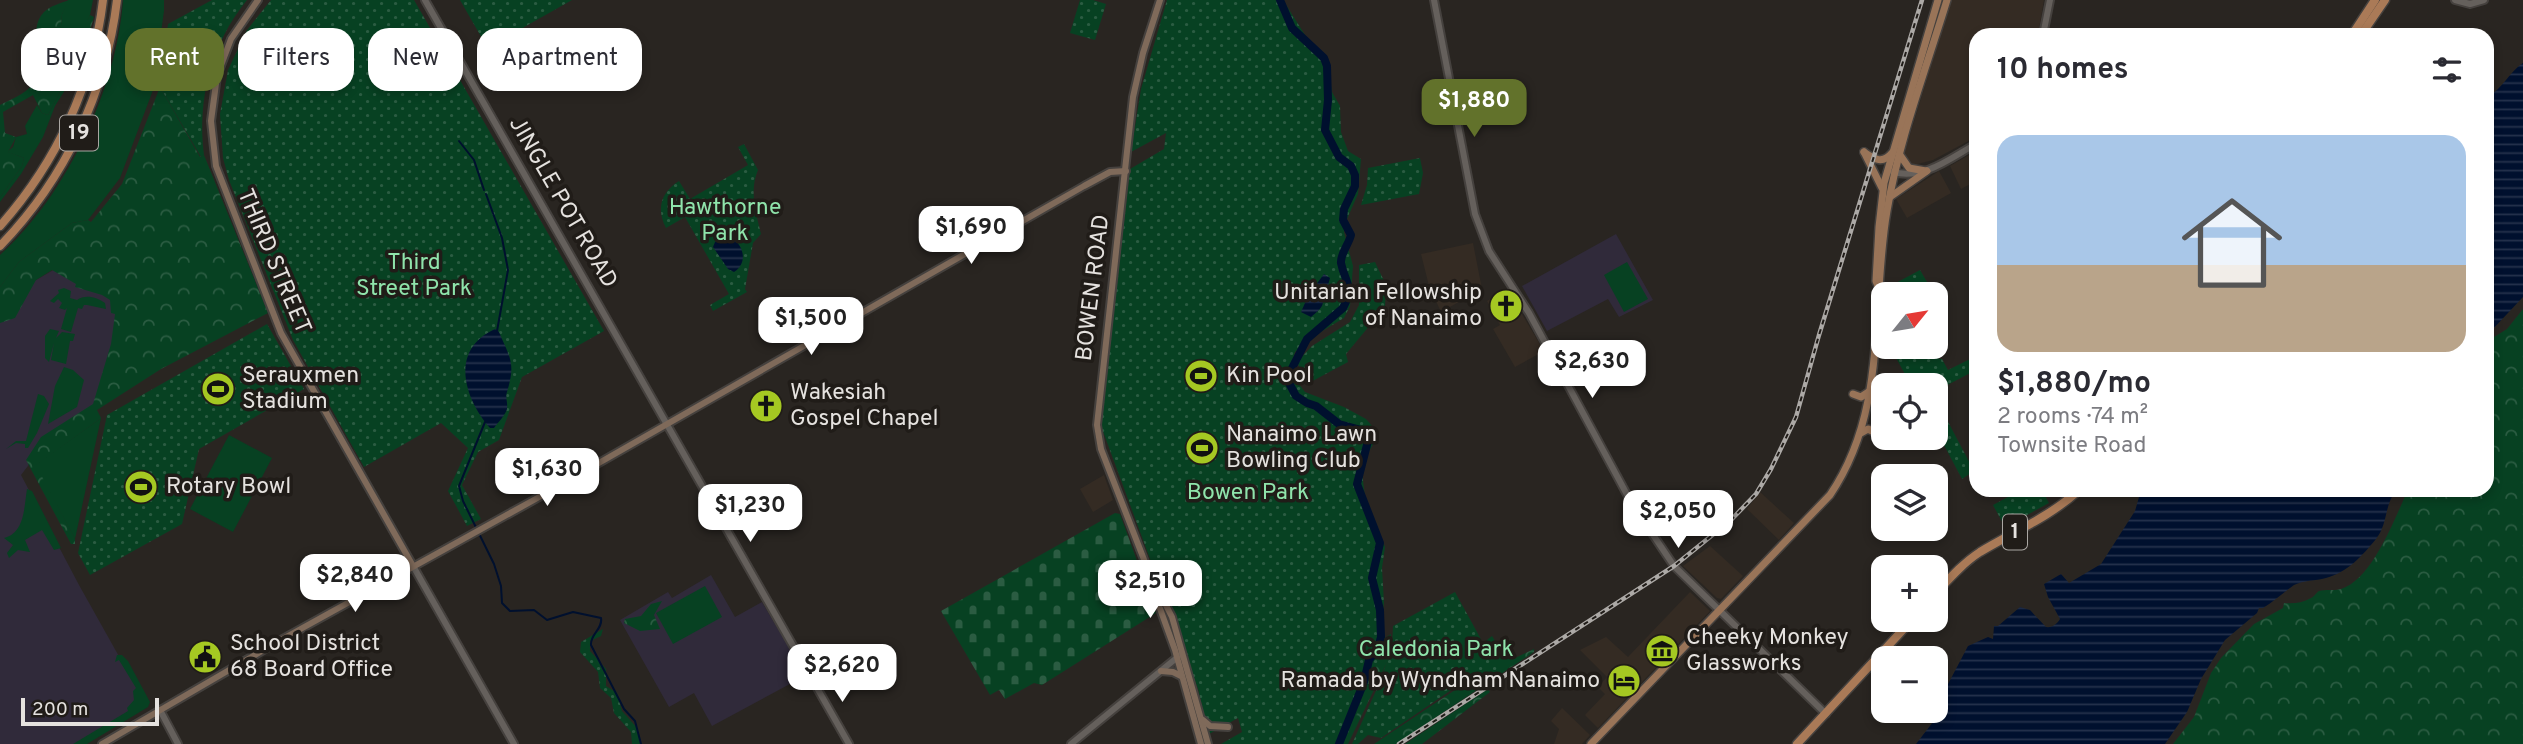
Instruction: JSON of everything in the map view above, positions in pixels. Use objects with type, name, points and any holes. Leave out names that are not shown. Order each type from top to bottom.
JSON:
[{"type":"highway","name":"19","points":[[0,226],[38,177],[68,124],[92,59],[103,0]]},
{"type":"highway","name":"19","points":[[0,246],[43,194],[78,135],[101,78],[112,36],[117,0]]},
{"type":"highway","points":[[2357,28],[2375,0]]},
{"type":"highway","points":[[2366,28],[2385,0]]},
{"type":"highway","points":[[2368,25],[2390,0]]},
{"type":"highway","name":"1","points":[[1948,579],[1978,554],[2060,507],[2071,497]]},
{"type":"highway","points":[[1797,744],[1901,632]]},
{"type":"main road","name":"THIRD STREET","points":[[258,0],[231,39],[217,76],[211,121],[216,166],[281,333],[413,566]]},
{"type":"main road","name":"BOWEN ROAD","points":[[1160,0],[1143,53],[1133,97],[1097,425],[1101,449],[1150,575],[1172,617],[1184,653],[1206,743]]},
{"type":"main road","points":[[1591,744],[1830,495],[1851,460],[1860,434],[1876,356],[1886,194],[1938,0]]},
{"type":"main road","points":[[1886,194],[1864,152],[1877,160],[1896,154],[1949,0]]},
{"type":"main road","points":[[1896,154],[1909,168],[1927,171]]},
{"type":"main road","points":[[102,744],[1083,186],[1110,172],[1126,171]]},
{"type":"main road","points":[[1886,194],[1927,171]]},
{"type":"main road","points":[[1853,394],[1861,397],[1870,391]]},
{"type":"main road","points":[[1860,434],[1868,429],[1871,430]]},
{"type":"main road","name":"BOWEN ROAD","points":[[1150,575],[1181,677],[1206,743]]},
{"type":"main road","points":[[1161,671],[1173,672],[1181,677]]},
{"type":"main road","points":[[1201,718],[1210,726],[1228,727]]},
{"type":"street","name":"JINGLE POT ROAD","points":[[425,0],[849,744]]},
{"type":"street","points":[[1434,0],[1473,202],[1485,243],[1503,276],[1515,289],[1529,313],[1651,536],[1674,566],[1826,714]]},
{"type":"street","points":[[2044,28],[2050,0]]},
{"type":"street","points":[[2455,0],[2470,5],[2484,0]]},
{"type":"street","points":[[1892,171],[1911,175],[1927,171],[1969,148]]},
{"type":"street","name":"THIRD STREET","points":[[413,566],[514,744]]},
{"type":"street","points":[[1071,744],[1184,653]]},
{"type":"street","points":[[160,710],[178,744]]},
{"type":"shaded area","points":[[1951,0],[2044,0],[2039,28],[1969,28],[1969,141],[1933,160],[1914,165],[1904,158]]},
{"type":"shaded area","points":[[1969,155],[1969,185],[1961,189],[1950,166]]},
{"type":"shaded area","points":[[1939,171],[1951,193],[1907,218],[1896,199]]},
{"type":"shaded area","points":[[1616,234],[1653,300],[1619,317],[1608,299],[1547,331],[1522,286]]},
{"type":"shaded area","points":[[1473,243],[1482,289],[1441,312],[1429,286],[1421,254]]},
{"type":"shaded area","points":[[93,247],[160,369],[47,441],[21,475],[144,701],[81,744],[0,744],[0,301]]},
{"type":"shaded area","points":[[1507,289],[1544,351],[1515,367],[1493,329],[1500,325],[1487,301]]},
{"type":"shaded area","points":[[1104,475],[1113,500],[1093,512],[1080,489]]},
{"type":"shaded area","points":[[1760,492],[1794,523],[1779,540],[1747,509]]},
{"type":"shaded area","points":[[1710,546],[1743,576],[1721,599],[1683,566]]},
{"type":"shaded area","points":[[711,575],[735,617],[762,602],[804,673],[803,677],[712,726],[694,693],[669,707],[620,620],[668,592],[672,598]]},
{"type":"shaded area","points":[[1690,592],[1710,611],[1598,728],[1585,715],[1605,694],[1598,687],[1607,677],[1580,650],[1606,637],[1628,657]]},
{"type":"shaded area","points":[[1562,708],[1590,735],[1582,744],[1554,744],[1559,729],[1551,721]]},
{"type":"green space","points":[[68,0],[93,0],[85,28],[52,28],[61,26],[62,14]]},
{"type":"green space","points":[[69,0],[62,14],[61,26],[36,28],[44,12]]},
{"type":"green space","points":[[123,0],[164,0],[162,28],[125,28],[125,91],[153,91],[120,178],[88,220],[72,223],[19,262],[0,287],[0,255],[46,203],[84,138],[103,91],[111,91],[111,69]]},
{"type":"green space","points":[[212,0],[247,0],[224,35],[224,28],[167,28],[168,24]]},
{"type":"green space","name":"Third Street Park","points":[[271,0],[414,0],[430,28],[368,28],[368,91],[463,91],[463,85],[604,331],[522,377],[499,440],[478,452],[462,485],[481,519],[467,526],[448,491],[468,448],[441,423],[364,467],[293,340],[229,180],[223,158],[220,114],[228,70],[238,49],[238,91],[354,91],[354,28],[249,28]]},
{"type":"green space","points":[[460,0],[572,0],[523,28],[477,30]]},
{"type":"green space","points":[[1080,0],[1106,4],[1095,40],[1070,33]]},
{"type":"green space","name":"Bowen Park","points":[[1167,0],[1283,0],[1329,73],[1332,92],[1340,106],[1341,132],[1348,151],[1361,159],[1358,194],[1344,232],[1353,266],[1350,306],[1344,318],[1309,339],[1295,352],[1291,366],[1292,375],[1305,392],[1366,419],[1373,427],[1375,441],[1364,460],[1362,472],[1366,506],[1374,518],[1385,547],[1382,616],[1385,640],[1372,681],[1343,744],[1221,744],[1242,732],[1238,718],[1209,734],[1198,689],[1101,426],[1130,169],[1164,149],[1166,133],[1131,152],[1141,89]]},
{"type":"green space","points":[[90,15],[94,17],[91,28],[84,28]]},
{"type":"green space","points":[[25,91],[60,91],[48,115],[42,113],[33,95],[3,112],[5,133],[16,137],[8,152],[24,158],[22,166],[0,197],[0,105]]},
{"type":"green space","points":[[60,91],[64,91],[55,106],[43,137],[0,202],[0,197],[22,166],[24,158],[7,152],[13,147],[16,137],[27,134],[25,126],[37,105],[42,113],[48,115]]},
{"type":"green space","points":[[158,91],[162,91],[200,157],[204,155],[268,313],[161,369],[97,410],[101,418],[36,465],[75,539],[75,544],[71,544],[26,460],[41,437],[93,404],[111,344],[115,314],[111,313],[110,300],[75,287],[76,284],[52,270],[36,280],[15,318],[0,323],[0,287],[19,262],[72,223],[88,220],[91,222],[122,184]]},
{"type":"green space","points":[[162,91],[205,91],[202,134],[204,155],[201,157]]},
{"type":"green space","name":"Hawthorne Park","points":[[744,144],[758,170],[754,194],[761,234],[753,243],[745,289],[747,292],[713,311],[710,305],[729,294],[685,217],[666,228],[661,214],[662,202],[668,190],[679,181],[690,199],[748,165],[738,147]]},
{"type":"green space","points":[[1420,158],[1423,173],[1419,194],[1361,205],[1367,185],[1368,168]]},
{"type":"green space","points":[[1375,262],[1386,285],[1385,307],[1346,354],[1348,362],[1307,384],[1297,362],[1312,346],[1350,322],[1359,305],[1359,265]]},
{"type":"green space","points":[[1627,262],[1648,299],[1624,312],[1604,275]]},
{"type":"green space","points":[[1920,270],[1927,282],[1898,282]]},
{"type":"green space","points":[[64,288],[71,291],[70,298],[95,298],[105,303],[106,309],[84,305],[82,309],[78,308],[71,332],[61,329],[67,308],[59,308],[62,303],[58,299],[54,303],[50,301],[59,293],[58,290]]},
{"type":"green space","points":[[2523,309],[2523,744],[2173,744],[2194,717],[2211,673],[2221,658],[2254,624],[2283,608],[2284,603],[2304,601],[2319,591],[2341,589],[2353,583],[2382,546],[2405,497],[2494,497],[2494,337],[2507,329]]},
{"type":"green space","name":"Rotary Bowl","points":[[267,324],[304,389],[199,449],[182,524],[90,575],[78,553],[107,415]]},
{"type":"green space","points":[[50,329],[59,331],[56,338],[62,332],[75,334],[73,341],[70,341],[66,364],[51,360],[54,343],[49,362],[45,358],[45,336]]},
{"type":"green space","points":[[1897,359],[1942,359],[1948,370],[1969,360],[1969,374],[1948,385],[1948,373],[1904,373]]},
{"type":"green space","points":[[64,367],[73,370],[84,380],[77,407],[48,424],[55,386]]},
{"type":"green space","points":[[38,394],[44,396],[49,404],[37,433],[28,448],[25,448],[25,444],[16,443],[6,449],[16,441],[26,441]]},
{"type":"green space","points":[[101,418],[75,539],[35,465]]},
{"type":"green space","points":[[1948,422],[1969,462],[1969,474],[1962,479],[1947,450]]},
{"type":"green space","points":[[229,435],[272,458],[233,532],[190,509]]},
{"type":"green space","points":[[27,489],[32,491],[61,548],[54,550],[42,530],[25,540],[30,552],[18,550],[9,558],[7,553],[13,545],[4,538],[16,531],[20,525]]},
{"type":"green space","points":[[2008,497],[2046,497],[2049,503],[2005,527],[1993,505]]},
{"type":"green space","points":[[1115,513],[1120,514],[1156,613],[1042,685],[1034,683],[1005,699],[999,690],[990,695],[941,611]]},
{"type":"green space","points":[[705,586],[722,617],[673,644],[656,613]]},
{"type":"green space","name":"Caledonia Park","points":[[1455,592],[1499,672],[1483,681],[1460,684],[1381,738],[1368,735],[1358,744],[1352,744],[1392,647],[1393,626]]},
{"type":"green space","points":[[662,601],[654,615],[660,629],[640,631],[624,623],[625,619],[641,616],[651,604]]},
{"type":"green space","points":[[603,629],[601,636],[590,641],[590,651],[606,669],[606,686],[617,693],[622,711],[638,729],[640,744],[632,744],[631,732],[614,713],[611,698],[600,688],[598,672],[580,652],[581,642]]},
{"type":"green space","points":[[1391,634],[1391,654],[1348,744],[1333,744],[1346,663]]},
{"type":"green space","points":[[1492,636],[1505,657],[1513,659],[1534,649],[1534,652],[1396,744],[1374,744],[1461,686],[1475,671],[1479,651]]},
{"type":"green space","points":[[117,655],[122,655],[128,661],[150,702],[148,707],[87,744],[73,744],[128,711],[127,708],[134,700],[133,691],[136,688],[119,660],[115,662]]},
{"type":"green space","points":[[1488,689],[1490,692],[1422,744],[1405,744]]},
{"type":"water","points":[[2523,63],[2523,297],[2494,328],[2494,92]]},
{"type":"water","points":[[732,238],[743,255],[741,264],[734,272],[728,269],[713,247],[715,242]]},
{"type":"water","points":[[1324,274],[1330,278],[1326,293],[1322,296],[1323,303],[1311,317],[1301,312],[1309,294]]},
{"type":"water","points":[[495,329],[509,355],[511,374],[506,394],[506,412],[494,428],[490,428],[473,403],[468,389],[466,362],[471,349]]},
{"type":"water","points":[[2139,497],[2392,497],[2380,533],[2354,563],[2334,575],[2294,585],[2263,608],[2259,608],[2257,613],[2225,640],[2201,679],[2187,712],[2165,744],[1916,744],[1932,723],[1948,723],[1948,684],[1968,646],[1988,637],[1993,639],[1994,626],[1998,626],[2020,607],[2030,610],[2046,627],[2056,624],[2060,619],[2044,584],[2061,574],[2069,583],[2101,564],[2135,511]]},
{"type":"waterway","points":[[1280,0],[1292,28],[1324,58],[1327,66],[1328,100],[1325,130],[1339,157],[1351,166],[1355,175],[1355,186],[1344,209],[1343,220],[1351,235],[1341,260],[1349,289],[1347,301],[1343,308],[1307,339],[1289,374],[1289,383],[1296,396],[1316,406],[1339,424],[1361,430],[1368,441],[1357,484],[1380,543],[1372,578],[1380,610],[1381,637],[1378,648],[1369,660],[1364,682],[1339,744]]},
{"type":"waterway","points":[[459,141],[474,160],[484,190]]},
{"type":"waterway","points":[[486,194],[502,238],[508,270],[497,331]]},
{"type":"waterway","points":[[485,422],[459,486],[463,501],[494,564],[501,586],[502,603],[510,611],[534,610],[547,620],[573,612],[601,618],[591,645],[624,709],[635,721],[641,744]]},
{"type":"railway","points":[[1399,744],[1674,566],[1731,520],[1756,494],[1796,417],[1922,0]]},
{"type":"place","name":"Unitarian Fellowship of Nanaimo","points":[[1506,306]]},
{"type":"place","name":"Kin Pool","points":[[1201,376]]},
{"type":"place","name":"Serauxmen Stadium","points":[[218,389]]},
{"type":"place","name":"Wakesiah Gospel Chapel","points":[[766,406]]},
{"type":"place","name":"Nanaimo Lawn Bowling Club","points":[[1202,448]]},
{"type":"place","name":"Rotary Bowl","points":[[141,487]]},
{"type":"place","name":"Cheeky Monkey Glassworks","points":[[1662,651]]},
{"type":"place","name":"School District 68 Board Office","points":[[205,657]]},
{"type":"place","name":"Ramada by Wyndham Nanaimo","points":[[1624,681]]}]
